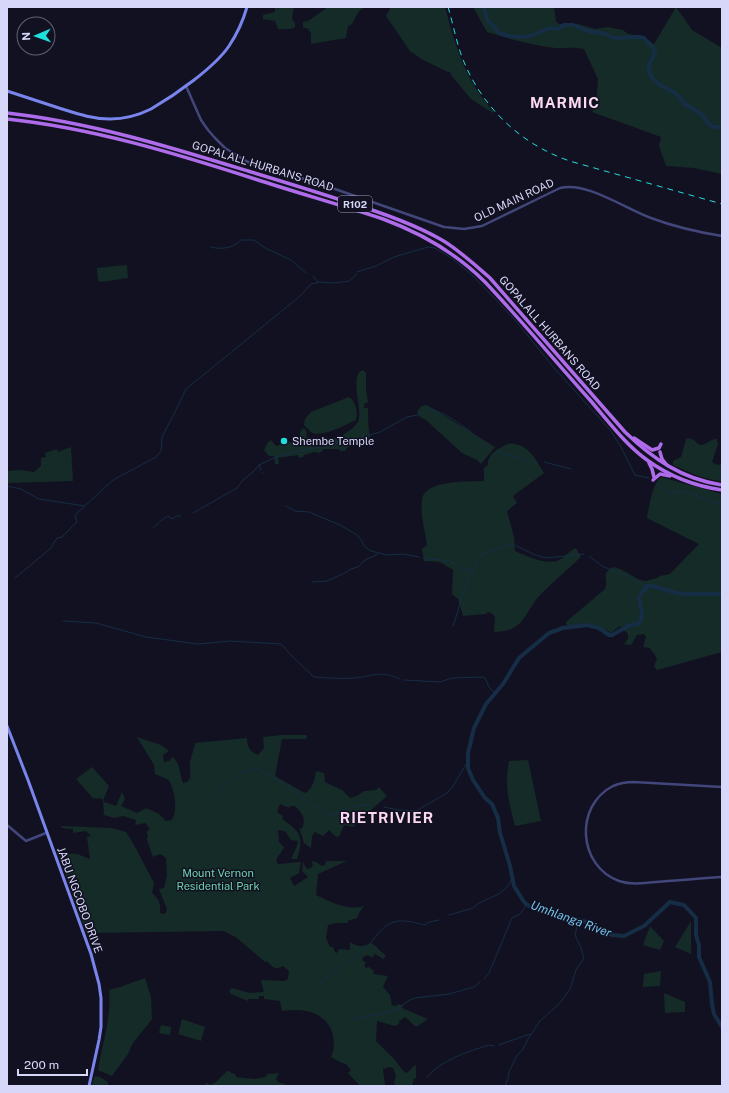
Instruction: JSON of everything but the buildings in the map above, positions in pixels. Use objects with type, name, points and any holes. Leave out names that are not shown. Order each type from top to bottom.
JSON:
[{"type":"main road","points":[[7,91],[80,114],[102,119],[125,118],[150,109],[186,86],[215,62],[229,47],[244,19],[247,7]]},
{"type":"main road","name":"GOPALALL HURBANS ROAD","points":[[7,113],[104,130],[163,145],[362,206],[420,228],[444,241],[468,258],[490,278],[625,432],[644,450],[667,465],[695,479],[722,485]]},
{"type":"main road","name":"GOPALALL HURBANS ROAD","points":[[7,119],[102,135],[166,151],[383,219],[417,233],[446,250],[464,263],[485,282],[618,432],[644,457],[662,470],[679,479],[700,486],[722,490]]},
{"type":"main road","points":[[625,432],[652,450],[658,448],[661,444]]},
{"type":"main road","points":[[660,452],[662,459],[667,465]]},
{"type":"main road","points":[[644,457],[652,466],[653,479],[660,474],[679,479]]},
{"type":"main road","name":"JABU NGCOBO DRIVE","points":[[7,726],[91,954],[99,984],[101,1027],[88,1086]]},
{"type":"street","name":"OLD MAIN ROAD","points":[[186,86],[201,120],[208,130],[225,148],[246,161],[257,166],[332,188],[444,227],[464,229],[482,226],[560,188],[569,186],[589,190],[637,213],[678,228],[722,236]]},
{"type":"street","points":[[722,787],[634,782],[613,786],[599,797],[590,810],[585,835],[589,853],[597,865],[608,875],[622,882],[644,883],[722,876]]},
{"type":"street","points":[[7,825],[26,840],[46,833]]},
{"type":"green space","points":[[275,7],[294,7],[292,19],[295,23],[295,27],[291,29],[278,29],[275,21],[263,19],[263,15],[275,12]]},
{"type":"green space","points":[[328,7],[366,7],[359,11],[352,24],[348,26],[346,38],[311,44],[311,33],[307,28],[303,28],[303,22],[308,21]]},
{"type":"green space","points":[[391,7],[445,7],[453,36],[463,63],[476,88],[494,112],[493,113],[471,99],[450,72],[423,60],[410,51],[386,16]]},
{"type":"green space","points":[[473,7],[554,7],[556,22],[559,24],[578,24],[595,29],[608,27],[623,30],[628,34],[642,36],[654,44],[676,7],[692,30],[722,48],[722,174],[694,168],[666,166],[659,146],[661,137],[592,112],[596,106],[598,79],[584,49],[546,47],[521,42],[487,32]]},
{"type":"green space","points":[[126,265],[128,278],[102,282],[98,281],[97,268]]},
{"type":"green space","points":[[363,370],[366,373],[368,402],[364,404],[364,408],[368,408],[368,426],[370,437],[361,445],[349,447],[345,451],[340,451],[339,449],[324,449],[320,453],[314,452],[299,458],[298,455],[278,458],[279,464],[275,464],[274,456],[269,456],[264,450],[268,442],[271,440],[276,446],[298,440],[301,430],[304,428],[307,432],[306,437],[333,439],[346,433],[356,425],[359,419],[359,414],[356,384],[359,373]]},
{"type":"green space","points":[[349,397],[356,407],[356,420],[321,434],[313,433],[304,425],[305,419],[311,412]]},
{"type":"green space","points":[[427,405],[495,447],[481,464],[477,460],[462,453],[426,420],[420,417],[417,412],[421,406]]},
{"type":"green space","points":[[688,438],[694,440],[699,445],[717,439],[718,444],[712,462],[717,465],[722,464],[722,482],[698,476],[673,465],[673,461],[681,457],[686,439]]},
{"type":"green space","points":[[508,444],[515,444],[530,452],[544,473],[513,496],[517,503],[507,511],[514,537],[515,551],[538,560],[551,562],[561,559],[576,548],[581,557],[542,593],[519,624],[505,631],[494,632],[495,617],[493,614],[488,612],[486,614],[463,616],[458,599],[452,594],[453,570],[440,562],[424,561],[422,549],[427,545],[422,516],[422,499],[425,493],[431,488],[439,485],[459,482],[484,481],[484,468],[488,465],[489,458],[497,450]]},
{"type":"green space","points":[[71,447],[73,481],[7,483],[7,471],[21,470],[34,472],[41,466],[41,458],[46,457],[45,453],[57,449],[58,452]]},
{"type":"green space","points":[[661,477],[722,494],[722,652],[657,670],[654,666],[657,659],[655,655],[650,648],[643,647],[646,637],[644,634],[637,635],[631,645],[624,644],[628,639],[628,634],[620,626],[611,633],[600,627],[589,625],[579,624],[567,626],[566,622],[605,589],[607,572],[613,567],[620,569],[640,580],[646,581],[670,574],[699,544],[647,518],[653,490]]},
{"type":"green space","name":"Mount Vernon Residential Park","points":[[282,735],[307,736],[306,739],[282,739],[275,776],[306,793],[313,783],[316,771],[324,773],[325,782],[342,790],[350,798],[357,796],[364,791],[376,790],[379,787],[387,796],[353,827],[344,825],[339,837],[335,836],[329,830],[323,836],[315,832],[312,836],[311,848],[304,843],[300,830],[300,828],[302,829],[304,822],[302,814],[295,806],[290,806],[289,808],[280,804],[277,812],[283,816],[282,819],[297,832],[300,845],[297,859],[291,859],[298,841],[291,840],[285,831],[278,830],[279,842],[284,847],[276,861],[278,864],[301,862],[299,873],[290,878],[294,886],[308,877],[302,871],[303,862],[307,869],[311,868],[313,865],[311,862],[314,861],[322,866],[325,865],[326,861],[347,861],[318,874],[316,895],[345,907],[364,906],[357,918],[347,921],[348,923],[328,925],[326,938],[330,947],[333,947],[337,953],[339,949],[350,950],[350,942],[360,946],[371,943],[377,947],[386,956],[383,959],[375,954],[372,958],[368,955],[363,957],[362,960],[366,963],[364,965],[366,968],[369,967],[374,971],[373,974],[388,976],[383,987],[390,995],[392,1005],[396,1006],[398,1004],[403,1006],[402,1008],[428,1019],[416,1027],[405,1017],[395,1026],[377,1021],[376,1041],[395,1060],[403,1071],[407,1073],[415,1065],[416,1066],[416,1078],[414,1079],[412,1086],[396,1086],[394,1083],[396,1076],[393,1068],[390,1067],[383,1069],[385,1086],[360,1086],[348,1073],[351,1070],[346,1064],[331,1057],[334,1043],[333,1036],[328,1023],[323,1018],[307,1011],[282,1011],[280,1001],[264,999],[264,996],[259,996],[259,999],[248,999],[248,1001],[231,994],[229,991],[232,988],[250,993],[264,992],[261,982],[262,980],[284,981],[288,979],[289,971],[283,966],[276,968],[266,961],[265,962],[237,938],[224,931],[86,933],[58,853],[77,854],[90,859],[87,837],[91,836],[86,831],[73,833],[73,829],[62,828],[61,826],[112,828],[126,832],[154,883],[152,893],[159,902],[160,913],[165,914],[167,909],[159,889],[164,888],[167,876],[166,858],[160,854],[153,857],[146,832],[150,829],[145,823],[135,825],[136,820],[123,816],[114,818],[104,815],[103,799],[93,798],[76,779],[92,767],[109,786],[104,802],[116,806],[122,792],[125,799],[121,806],[137,813],[146,808],[159,814],[166,821],[172,820],[175,805],[174,795],[169,780],[155,774],[154,765],[137,737],[161,745],[169,751],[163,755],[164,762],[169,761],[173,757],[176,760],[183,783],[190,778],[190,762],[195,743],[247,738],[250,749],[258,755],[264,748],[263,737]]},
{"type":"green space","points":[[528,760],[541,821],[515,826],[507,787],[509,761]]},
{"type":"green space","points":[[691,921],[691,954],[675,947]]},
{"type":"green space","points":[[650,926],[664,941],[660,950],[643,945]]},
{"type":"green space","points":[[661,971],[660,986],[643,987],[644,974]]},
{"type":"green space","points":[[145,978],[151,997],[152,1019],[133,1043],[128,1054],[112,1076],[98,1070],[108,1020],[110,1000],[109,990]]},
{"type":"green space","points":[[664,993],[685,1002],[685,1012],[665,1013]]},
{"type":"green space","points":[[182,1019],[205,1027],[201,1041],[178,1034]]},
{"type":"green space","points":[[161,1025],[171,1027],[170,1035],[159,1033]]},
{"type":"green space","points":[[227,1071],[235,1074],[236,1077],[254,1079],[266,1077],[267,1074],[279,1073],[276,1079],[278,1082],[290,1086],[202,1086],[207,1083],[210,1085],[216,1082]]},
{"type":"green space","points":[[95,1076],[108,1082],[108,1086],[91,1086]]},
{"type":"waterway","name":"Umhlanga River","points":[[484,7],[487,19],[499,33],[509,36],[530,36],[550,28],[558,29],[564,25],[573,25],[588,31],[606,34],[614,38],[644,38],[655,50],[655,54],[649,64],[649,71],[653,79],[661,86],[676,94],[686,105],[702,115],[710,125],[714,127],[722,127]]},
{"type":"waterway","points":[[211,247],[227,248],[235,245],[241,240],[254,240],[265,248],[291,260],[306,273]]},
{"type":"waterway","points":[[357,272],[376,266],[394,257],[428,247],[435,248],[453,259],[472,275],[515,320],[555,369],[610,430],[621,447],[635,475],[649,478]]},
{"type":"waterway","points":[[15,578],[51,548],[57,538],[62,537],[77,522],[75,515],[113,480],[156,457],[161,451],[162,437],[186,389],[299,297],[311,284],[320,282],[334,283],[349,281],[357,274]]},
{"type":"waterway","points":[[313,276],[318,282]]},
{"type":"waterway","points":[[193,513],[237,488],[259,465],[278,456],[328,445],[351,438],[356,439],[380,432],[407,417],[423,414],[429,409],[446,415],[471,432],[490,450]]},
{"type":"waterway","points":[[497,451],[506,454]]},
{"type":"waterway","points":[[507,454],[537,462]]},
{"type":"waterway","points":[[544,462],[571,469]]},
{"type":"waterway","points":[[259,465],[261,470]]},
{"type":"waterway","points":[[656,483],[664,490],[672,494],[674,491],[691,493],[711,502],[722,504]]},
{"type":"waterway","points":[[7,486],[21,489],[39,499],[85,506]]},
{"type":"waterway","points":[[286,506],[295,511],[309,512],[340,525],[357,535],[364,546],[371,551],[387,555],[403,554],[419,557]]},
{"type":"waterway","points":[[153,528],[168,516],[173,519],[176,516],[181,516]]},
{"type":"waterway","points":[[458,610],[464,589],[481,555],[509,545],[515,545],[535,555],[546,558],[584,554]]},
{"type":"waterway","points":[[312,582],[327,581],[358,567],[365,560],[378,554]]},
{"type":"waterway","points":[[589,556],[602,566],[626,575],[636,582],[648,586]]},
{"type":"waterway","points":[[423,558],[450,561],[461,568],[473,571]]},
{"type":"waterway","name":"Umhlanga River","points":[[722,594],[681,594],[648,586],[639,597],[642,614],[641,620],[638,624],[630,625],[612,635],[609,635],[599,628],[587,625],[563,628],[549,633],[519,658],[503,684],[486,704],[474,728],[468,753],[468,768],[473,780],[485,798],[492,804],[498,818],[500,833],[510,866],[514,886],[524,902],[539,911],[587,922],[612,935],[624,936],[644,926],[670,902],[684,905],[696,918],[696,935],[699,945],[699,957],[710,982],[714,1014],[722,1027]]},
{"type":"waterway","points":[[453,626],[458,611]]},
{"type":"waterway","points":[[63,621],[96,623],[146,637],[198,644],[230,641],[281,644],[314,677],[349,678],[382,674],[400,679]]},
{"type":"waterway","points":[[404,680],[440,682],[452,678],[482,677],[485,678],[489,687],[495,693]]},
{"type":"waterway","points":[[384,807],[398,810],[416,811],[447,793],[468,761]]},
{"type":"waterway","points":[[210,798],[243,772],[257,769],[281,782],[314,806],[321,809],[326,817],[342,810],[360,805],[371,805]]},
{"type":"waterway","points":[[449,915],[473,908],[479,903],[499,894],[508,886],[512,878]]},
{"type":"waterway","points":[[484,979],[489,973],[512,918],[520,914],[527,904]]},
{"type":"waterway","points":[[320,983],[367,947],[386,926],[394,922],[401,921],[425,925],[429,922],[439,920]]},
{"type":"waterway","points":[[505,1086],[509,1072],[516,1057],[523,1049],[540,1021],[560,1003],[570,989],[576,970],[584,958],[575,935],[578,923],[577,920]]},
{"type":"waterway","points":[[351,1019],[395,1010],[415,998],[449,994],[474,987],[480,982]]},
{"type":"waterway","points":[[499,1045],[531,1034]]},
{"type":"waterway","points":[[427,1077],[440,1065],[456,1057],[489,1045],[494,1046]]},
{"type":"railway","points":[[448,7],[460,51],[470,75],[492,108],[520,135],[554,155],[573,162],[722,204]]},
{"type":"place","name":"Shembe Temple","points":[[284,441]]},
{"type":"district","name":"MARMIC","points":[[565,103]]},
{"type":"district","name":"RIETRIVIER","points":[[387,818]]}]
